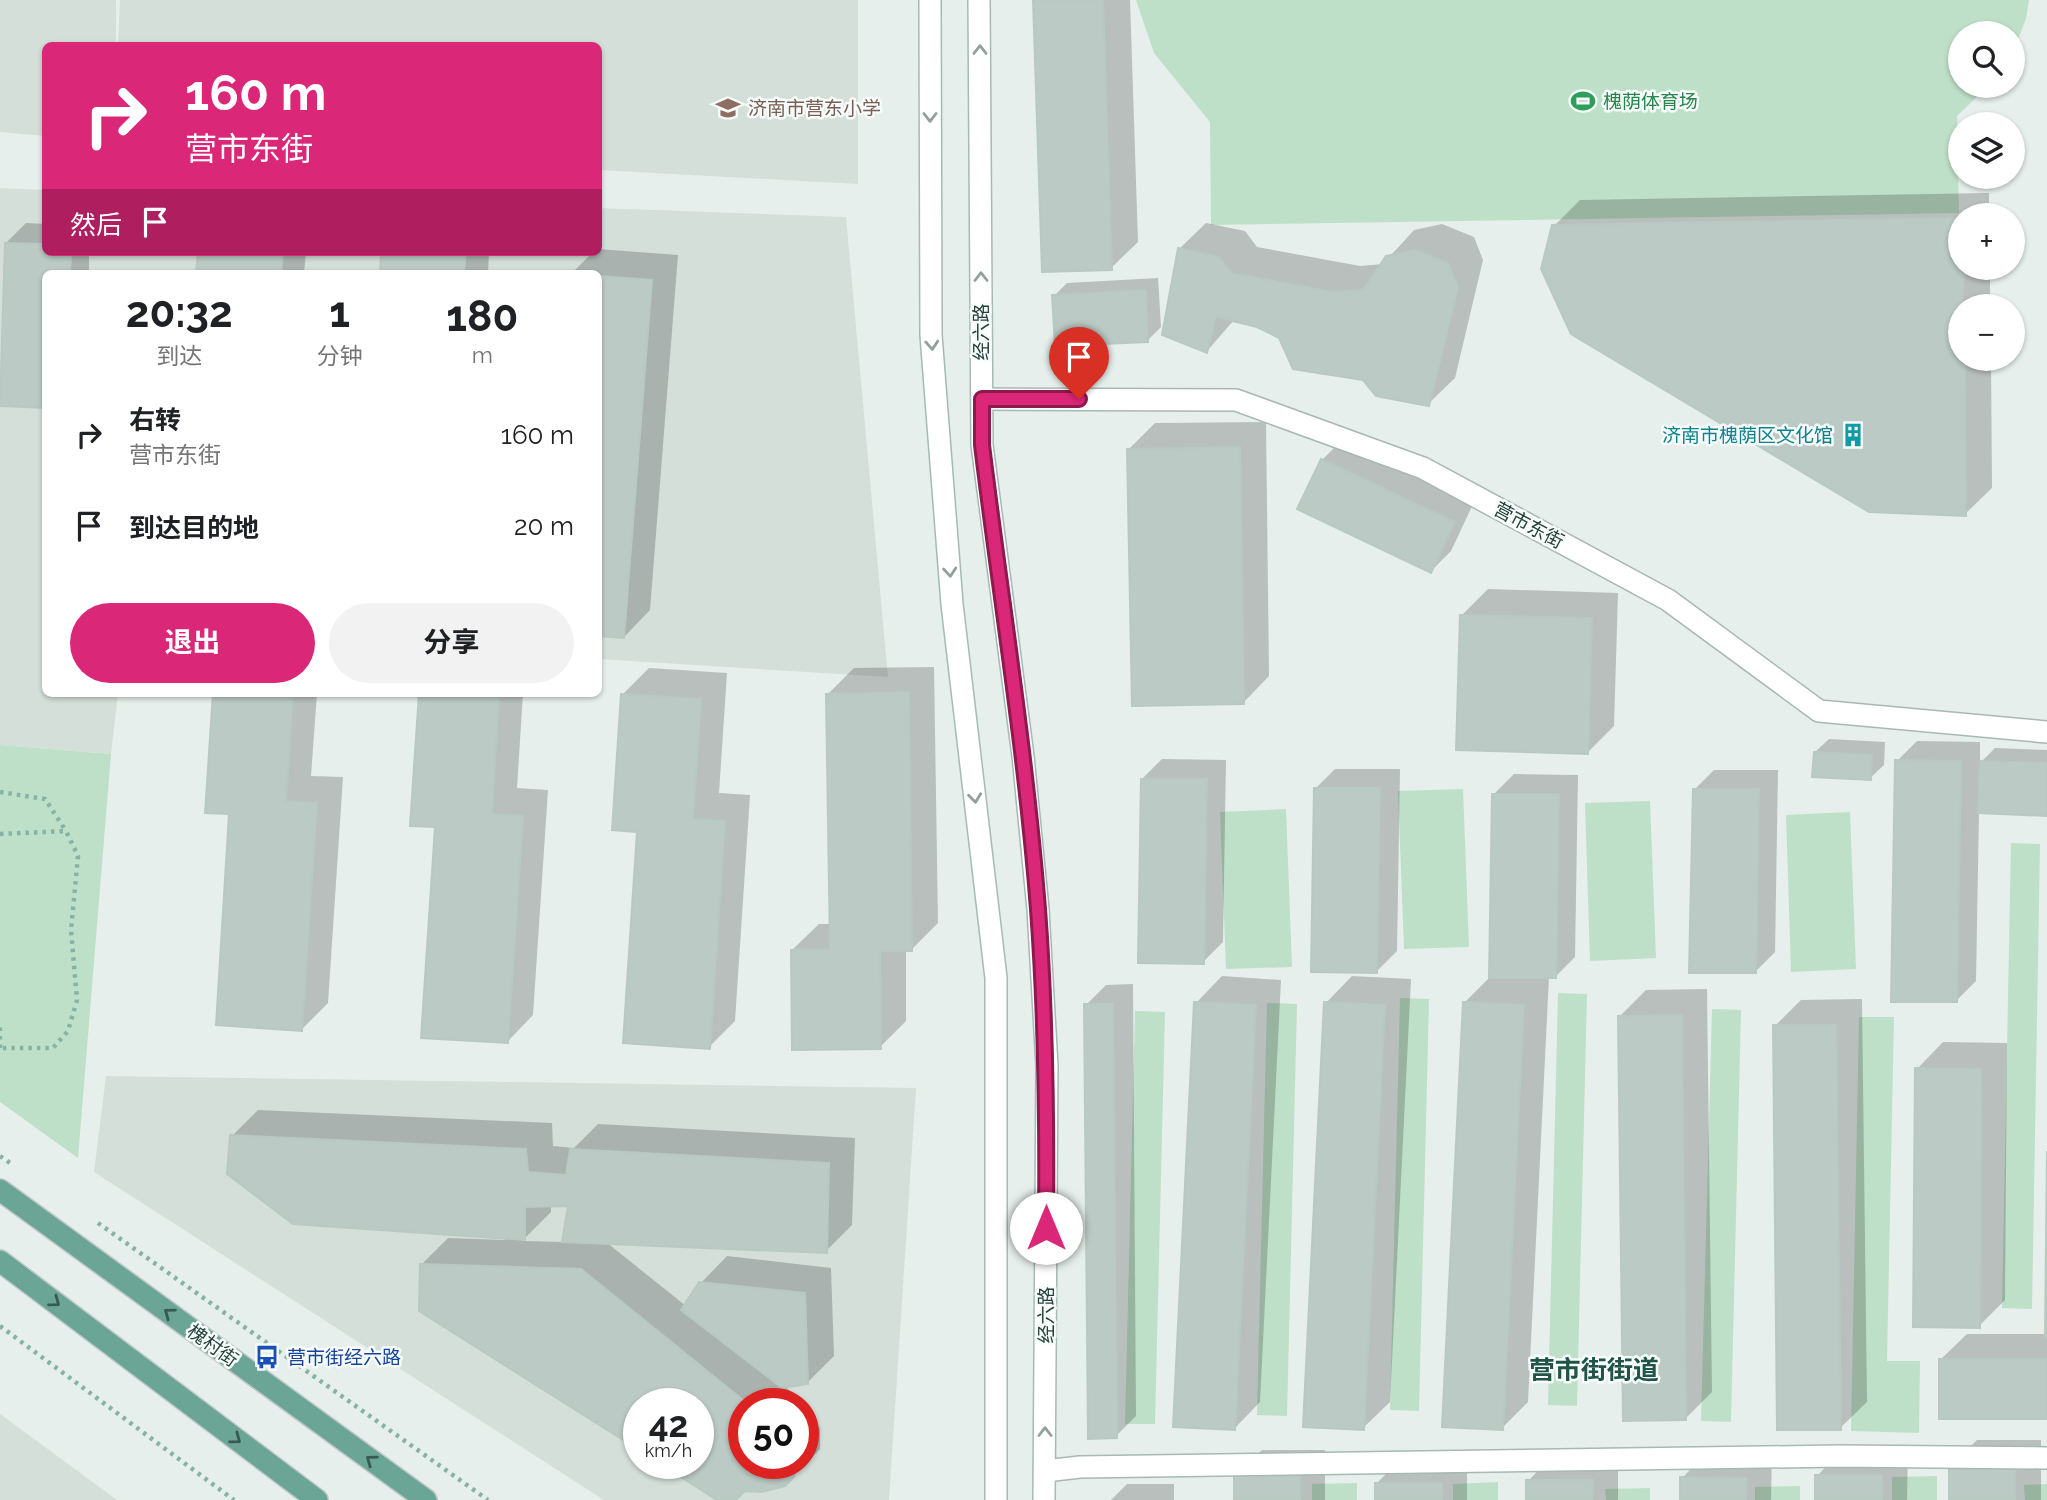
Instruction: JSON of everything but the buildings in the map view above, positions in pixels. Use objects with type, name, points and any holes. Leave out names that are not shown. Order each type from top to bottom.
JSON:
[{"type":"main road","points":[[930,0],[931,335],[952,604],[996,978],[996,1500]]},
{"type":"main road","name":"经六路","points":[[979,0],[982,445],[1023,756],[1039,922],[1047,1066],[1044,1500]]},
{"type":"main road","name":"营市东街","points":[[982,399],[1236,400],[1435,475],[1668,600],[1819,711],[2047,732]]},
{"type":"main road","name":"槐村街","points":[[0,1190],[426,1500]]},
{"type":"main road","points":[[0,1261],[317,1500]]},
{"type":"main road","points":[[1045,1471],[1080,1467],[1839,1455],[2047,1458]]},
{"type":"path","points":[[0,792],[45,799],[66,831],[78,856],[71,930],[77,1000],[68,1031],[53,1048],[0,1048],[0,1024]]},
{"type":"path","points":[[0,834],[66,831]]},
{"type":"path","points":[[0,1156],[11,1163]]},
{"type":"path","points":[[89,1217],[212,1301],[488,1500]]},
{"type":"path","points":[[0,1326],[234,1500]]},
{"type":"shaded area","points":[[0,0],[116,0],[116,42],[42,42],[42,136],[0,132]]},
{"type":"shaded area","name":"济南市营东小学","points":[[120,0],[858,0],[858,184],[602,170],[602,42],[118,42]]},
{"type":"shaded area","points":[[0,188],[42,190],[42,256],[602,256],[602,208],[846,217],[888,677],[602,659],[602,270],[42,270],[42,697],[118,697],[111,754],[0,745]]},
{"type":"shaded area","points":[[106,1076],[916,1088],[889,1500],[604,1500],[94,1172]]},
{"type":"shaded area","points":[[0,1414],[117,1500],[0,1500]]},
{"type":"green space","name":"槐荫体育场","points":[[1136,0],[2029,0],[2025,22],[1948,21],[1948,98],[1976,98],[1961,112],[1948,112],[1948,189],[1959,189],[1959,203],[1948,203],[1948,213],[1211,225],[1210,122],[1154,53]]},
{"type":"green space","points":[[0,745],[111,754],[78,1158],[0,1102]]},
{"type":"green space","points":[[1463,789],[1469,947],[1404,949],[1398,791]]},
{"type":"green space","points":[[1650,801],[1656,958],[1590,961],[1585,803]]},
{"type":"green space","points":[[1286,809],[1292,967],[1226,969],[1220,812]]},
{"type":"green space","points":[[1850,812],[1856,969],[1791,972],[1786,815]]},
{"type":"green space","points":[[2011,843],[2040,844],[2032,1309],[2002,1308]]},
{"type":"green space","points":[[1558,993],[1587,994],[1577,1406],[1548,1405]]},
{"type":"green space","points":[[1400,998],[1429,999],[1419,1411],[1390,1410]]},
{"type":"green space","points":[[1267,1003],[1297,1004],[1287,1416],[1257,1415]]},
{"type":"green space","points":[[1712,1009],[1741,1010],[1731,1422],[1701,1421]]},
{"type":"green space","points":[[1135,1011],[1165,1012],[1155,1424],[1125,1424]]},
{"type":"green space","points":[[1859,1017],[1894,1017],[1887,1361],[1920,1361],[1919,1433],[1851,1431]]},
{"type":"green space","points":[[1937,1476],[1937,1500],[1892,1500],[1892,1477]]},
{"type":"green space","points":[[1498,1482],[1498,1500],[1453,1500],[1453,1484]]},
{"type":"green space","points":[[1357,1483],[1357,1500],[1312,1500],[1312,1484]]},
{"type":"green space","points":[[2047,1484],[2047,1500],[2025,1500],[2024,1485]]},
{"type":"green space","points":[[1800,1486],[1800,1500],[1755,1500],[1755,1487]]},
{"type":"green space","points":[[1650,1488],[1650,1500],[1606,1500],[1605,1489]]},
{"type":"place","name":"槐荫体育场","points":[[1583,101]]},
{"type":"place","name":"济南市营东小学","points":[[728,108]]},
{"type":"place","name":"济南市槐荫区文化馆","points":[[1853,435]]},
{"type":"place","name":"营市街经六路","points":[[267,1357]]},
{"type":"district","name":"营市街街道","points":[[1594,1370]]},
{"type":"route","points":[[1046,1228],[1047,1066],[1038,909],[1023,756],[982,445],[982,399],[1079,399]]}]
